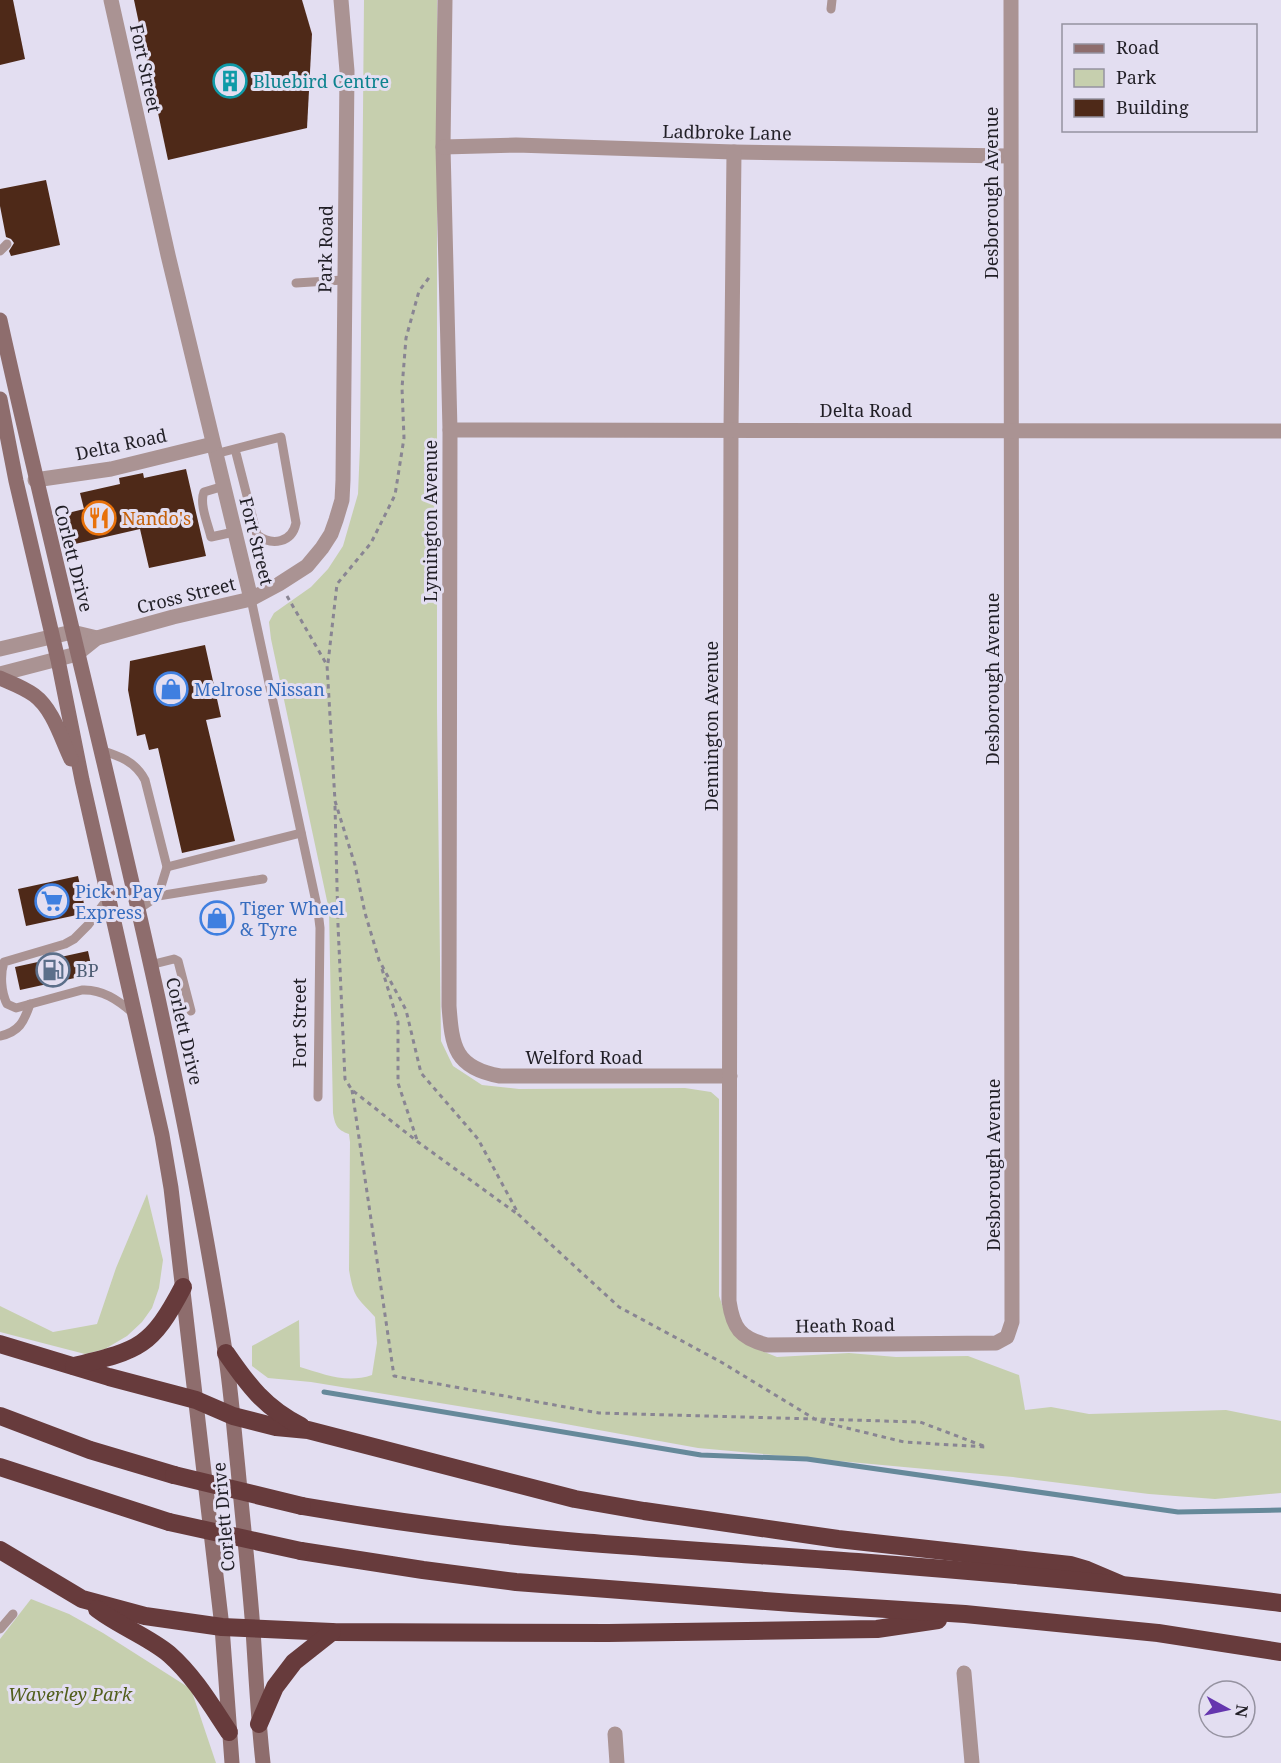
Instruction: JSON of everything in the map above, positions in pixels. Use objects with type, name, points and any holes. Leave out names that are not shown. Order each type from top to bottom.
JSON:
[{"type":"highway","points":[[74,1366],[129,1351],[144,1343],[164,1320],[183,1287]]},
{"type":"highway","points":[[0,1344],[196,1400],[233,1416],[276,1427],[308,1430],[575,1499],[793,1533],[1070,1565],[1120,1584]]},
{"type":"highway","points":[[226,1353],[252,1390],[274,1411],[308,1430]]},
{"type":"highway","points":[[0,1416],[90,1450],[174,1475],[302,1506],[433,1526],[565,1541],[1120,1584],[1196,1591],[1281,1603]]},
{"type":"highway","points":[[0,1467],[169,1522],[301,1551],[423,1570],[516,1582],[792,1604],[965,1614],[1158,1633],[1281,1652]]},
{"type":"highway","points":[[0,1550],[82,1599],[174,1659],[193,1679],[229,1732]]},
{"type":"highway","points":[[82,1599],[145,1616],[222,1627],[332,1632],[597,1633],[877,1629],[906,1626],[965,1614]]},
{"type":"highway","points":[[259,1724],[275,1687],[294,1662],[332,1632]]},
{"type":"main road","name":"Corlett Drive","points":[[0,320],[35,480],[183,1111],[226,1353],[253,1629],[263,1763]]},
{"type":"main road","name":"Corlett Drive","points":[[0,399],[169,1177],[222,1627],[232,1763]]},
{"type":"main road","points":[[0,676],[33,694],[42,702],[82,780]]},
{"type":"street","name":"Fort Street","points":[[111,0],[168,255],[251,599]]},
{"type":"street","name":"Park Road","points":[[341,0],[347,24]]},
{"type":"street","name":"Park Road","points":[[343,426],[346,71],[347,24],[352,0]]},
{"type":"street","name":"Lymington Avenue","points":[[445,0],[443,147],[450,430],[449,1006],[453,1041]]},
{"type":"street","name":"Desborough Avenue","points":[[988,1343],[996,1343],[1007,1337],[1012,1322],[1011,0]]},
{"type":"street","name":"Ladbroke Lane","points":[[443,147],[516,145],[734,152],[1010,156]]},
{"type":"street","name":"Dennington Avenue","points":[[729,1301],[734,152]]},
{"type":"street","name":"Cross Street","points":[[0,676],[77,654],[97,638],[172,617],[251,599],[295,575],[314,559],[331,534],[342,500],[343,426]]},
{"type":"street","name":"Delta Road","points":[[450,430],[1281,431]]},
{"type":"street","name":"Delta Road","points":[[35,480],[111,469],[214,449]]},
{"type":"street","name":"Cross Street","points":[[0,649],[72,632],[97,638]]},
{"type":"street","name":"Welford Road","points":[[453,1041],[456,1052],[472,1067],[500,1076],[730,1076]]},
{"type":"street","name":"Heath Road","points":[[729,1301],[731,1316],[736,1327],[753,1341],[767,1346],[988,1343]]},
{"type":"street","points":[[964,1673],[972,1763]]},
{"type":"street","points":[[615,1734],[617,1763]]},
{"type":"lane","points":[[296,283],[344,280]]},
{"type":"lane","points":[[214,449],[235,449],[281,437],[296,523],[295,529],[286,539],[271,542],[257,535],[235,449]]},
{"type":"lane","points":[[224,486],[204,492],[202,496],[211,537],[234,532]]},
{"type":"lane","name":"Fort Street","points":[[251,599],[320,928],[318,1097]]},
{"type":"lane","points":[[100,750],[123,757],[139,770],[145,780],[167,867],[158,896]]},
{"type":"lane","points":[[167,867],[301,833]]},
{"type":"lane","points":[[137,910],[158,896],[263,879]]},
{"type":"lane","points":[[109,897],[75,939],[4,962],[0,973],[7,1004],[16,1008],[82,990],[90,990],[112,997],[135,1014]]},
{"type":"lane","points":[[150,966],[174,959],[178,961],[191,1011]]},
{"type":"lane","points":[[0,1036],[12,1034],[20,1027],[30,1005]]},
{"type":"lane","points":[[0,1629],[13,1614]]},
{"type":"path","points":[[352,1090],[394,1376],[599,1413],[818,1421],[920,1422],[986,1448],[904,1442],[818,1421],[721,1362],[619,1307],[519,1215],[418,1142],[352,1090],[345,1079],[335,801],[327,665],[337,584],[371,543],[395,495],[404,438],[402,388],[406,338],[419,291],[428,278],[446,265]]},
{"type":"path","points":[[279,584],[327,665]]},
{"type":"path","points":[[335,801],[355,865],[364,913],[398,1022],[398,1083],[418,1142]]},
{"type":"path","points":[[379,960],[406,1010],[421,1073],[478,1139],[519,1215]]},
{"type":"green space","points":[[364,0],[437,0],[437,712],[441,1041],[453,1066],[482,1085],[519,1089],[685,1088],[711,1092],[719,1099],[719,1296],[731,1330],[752,1347],[777,1357],[849,1353],[896,1357],[968,1356],[1019,1375],[1025,1410],[1051,1407],[1089,1414],[1226,1410],[1281,1421],[1281,1493],[1215,1499],[1149,1494],[1013,1477],[698,1448],[311,1382],[268,1378],[252,1366],[252,1346],[299,1320],[300,1367],[335,1377],[353,1379],[372,1375],[377,1343],[375,1317],[357,1296],[352,1286],[349,1270],[350,1142],[349,1134],[337,1126],[333,1113],[329,910],[269,622],[274,613],[311,587],[328,569],[343,546],[358,494]]},
{"type":"green space","points":[[147,1194],[163,1260],[159,1288],[152,1308],[142,1322],[127,1336],[105,1349],[85,1354],[0,1332],[0,1306],[53,1332],[97,1324],[116,1268]]},
{"type":"green space","name":"Waverley Park","points":[[31,1599],[69,1614],[103,1633],[191,1689],[216,1763],[0,1763],[0,1639]]},
{"type":"building","points":[[0,0],[13,0],[25,59],[0,65]]},
{"type":"building","name":"Bluebird Centre","points":[[134,0],[302,0],[312,34],[307,128],[168,160]]},
{"type":"building","points":[[46,180],[60,245],[11,256],[9,251],[14,243],[6,237],[0,206],[0,189]]},
{"type":"building","points":[[186,469],[206,556],[149,568],[140,529],[75,544],[68,513],[84,509],[80,493],[120,484],[119,478],[143,473],[144,478]]},
{"type":"building","points":[[205,645],[221,717],[206,720],[235,841],[182,853],[158,748],[149,750],[145,734],[137,736],[128,690],[130,661]]},
{"type":"building","name":"Pick n Pay Express","points":[[78,876],[86,913],[26,926],[18,889]]},
{"type":"building","points":[[88,951],[93,974],[20,990],[15,967]]},
{"type":"waterway","points":[[324,1392],[701,1455],[807,1459],[1178,1512],[1281,1510]]},
{"type":"place","name":"Bluebird Centre","points":[[230,81]]},
{"type":"place","name":"Nando's","points":[[99,518]]},
{"type":"place","name":"Melrose Nissan","points":[[171,689]]},
{"type":"place","name":"Pick n Pay Express","points":[[52,901]]},
{"type":"place","name":"Tiger Wheel & Tyre","points":[[217,918]]},
{"type":"place","name":"BP","points":[[53,970]]}]
